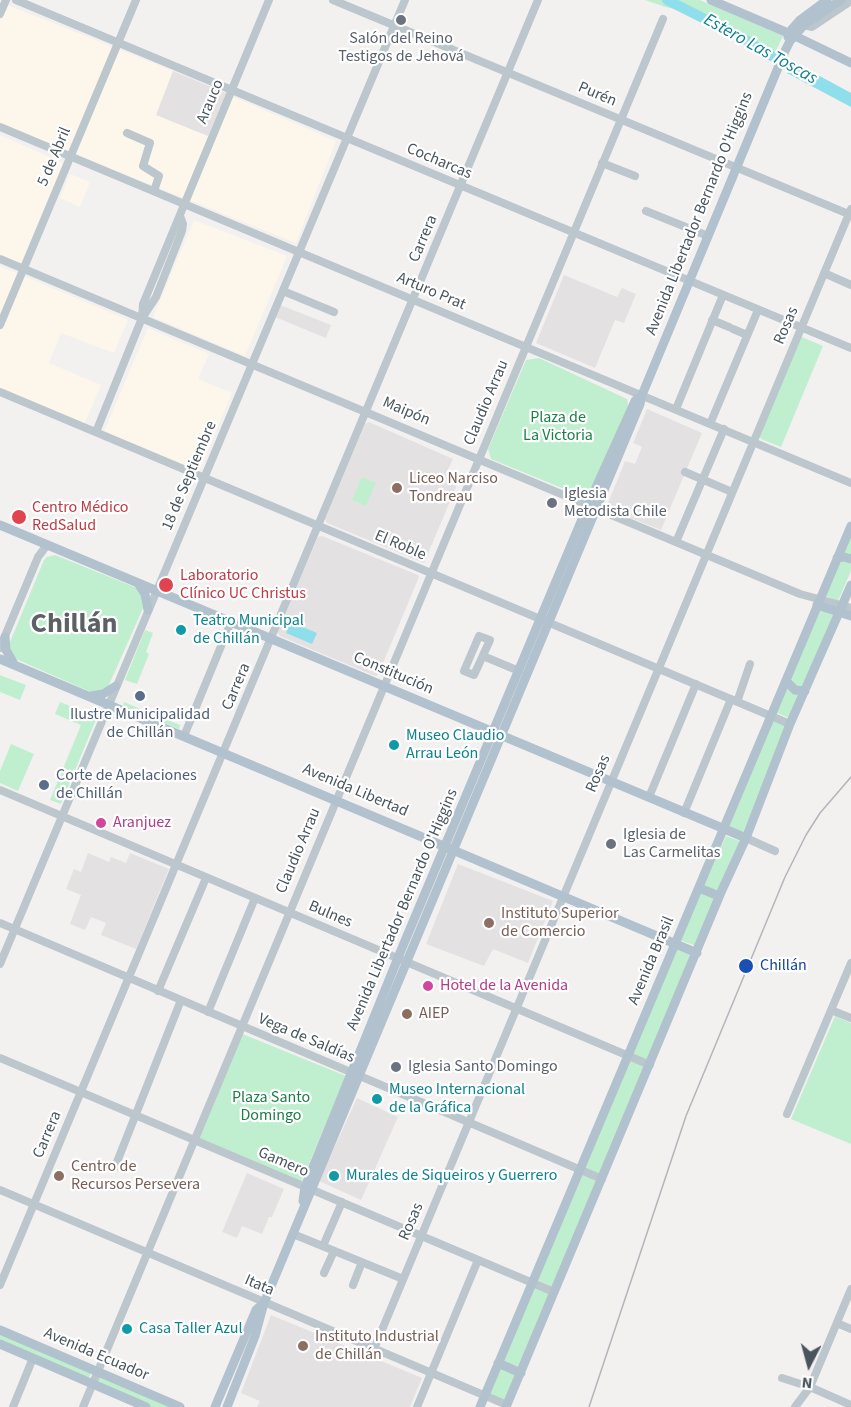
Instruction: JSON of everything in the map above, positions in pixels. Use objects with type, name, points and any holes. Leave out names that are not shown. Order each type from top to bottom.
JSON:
[{"type":"main road","points":[[711,0],[851,63]]},
{"type":"main road","points":[[792,35],[800,20],[827,0]]},
{"type":"main road","points":[[792,35],[841,0]]},
{"type":"main road","name":"Avenida Libertador Bernardo O'Higgins","points":[[227,1407],[253,1344],[264,1303],[303,1210],[309,1188],[402,961],[635,401],[642,394],[792,35]]},
{"type":"main road","name":"Constitución","points":[[0,525],[746,838]]},
{"type":"main road","name":"Avenida Brasil","points":[[480,1407],[851,526]]},
{"type":"main road","points":[[837,558],[851,559]]},
{"type":"main road","points":[[138,583],[147,599],[148,610]]},
{"type":"main road","points":[[507,1406],[746,838],[790,724],[846,604],[851,585]]},
{"type":"main road","name":"Maipón","points":[[819,601],[846,604],[851,616]]},
{"type":"main road","name":"Avenida Libertador Bernardo O'Higgins","points":[[497,734],[519,671],[544,621]]},
{"type":"main road","points":[[5,637],[6,650],[16,666]]},
{"type":"main road","name":"Avenida Libertad","points":[[0,659],[676,942],[697,953]]},
{"type":"main road","points":[[786,681],[792,689],[805,691]]},
{"type":"main road","points":[[89,696],[103,694],[116,686]]},
{"type":"main road","points":[[699,888],[720,896]]},
{"type":"main road","name":"Avenida Libertador Bernardo O'Higgins","points":[[215,1407],[256,1310],[264,1303]]},
{"type":"main road","name":"Avenida Ecuador","points":[[0,1330],[180,1407]]},
{"type":"main road","name":"Avenida Ecuador","points":[[0,1344],[146,1407]]},
{"type":"main road","points":[[498,1363],[521,1373]]},
{"type":"street","points":[[0,14],[6,0]]},
{"type":"street","name":"Cocharcas","points":[[16,0],[851,348]]},
{"type":"street","name":"5 de Abril","points":[[0,325],[136,0]]},
{"type":"street","name":"Arauco","points":[[96,432],[142,318],[156,297],[183,229],[180,216],[190,186],[269,0]]},
{"type":"street","name":"Purén","points":[[333,0],[850,213]]},
{"type":"street","name":"18 de Septiembre","points":[[0,964],[405,0]]},
{"type":"street","name":"Carrera","points":[[0,1285],[538,0]]},
{"type":"street","points":[[804,26],[812,27],[851,1]]},
{"type":"street","name":"Claudio Arrau","points":[[83,1407],[193,1139],[663,20]]},
{"type":"street","name":"Arturo Prat","points":[[0,127],[851,483]]},
{"type":"street","points":[[127,133],[150,142],[143,166],[159,176],[154,191]]},
{"type":"street","points":[[602,163],[635,177]]},
{"type":"street","points":[[646,211],[708,236]]},
{"type":"street","name":"Rosas","points":[[374,1349],[850,213]]},
{"type":"street","name":"Maipón","points":[[0,259],[819,601]]},
{"type":"street","points":[[824,273],[851,285]]},
{"type":"street","points":[[283,291],[334,312]]},
{"type":"street","points":[[676,409],[723,295]]},
{"type":"street","points":[[711,424],[758,310]]},
{"type":"street","points":[[712,320],[747,335]]},
{"type":"street","name":"El Roble","points":[[0,392],[790,724]]},
{"type":"street","points":[[676,542],[724,429]]},
{"type":"street","points":[[685,472],[732,492]]},
{"type":"street","points":[[0,648],[38,557],[47,544]]},
{"type":"street","points":[[184,736],[231,622]]},
{"type":"street","points":[[479,636],[490,640],[483,656],[474,675],[464,671],[479,636]]},
{"type":"street","points":[[483,656],[519,671]]},
{"type":"street","points":[[684,813],[750,664]]},
{"type":"street","points":[[649,797],[696,684]]},
{"type":"street","name":"Bulnes","points":[[0,790],[650,1065]]},
{"type":"street","name":"Constitución","points":[[746,838],[775,850]]},
{"type":"street","points":[[158,991],[206,878]]},
{"type":"street","points":[[208,1012],[255,898]]},
{"type":"street","name":"Vega de Saldías","points":[[0,923],[602,1179]]},
{"type":"street","points":[[787,1114],[851,963]]},
{"type":"street","points":[[114,1167],[181,1000]]},
{"type":"street","points":[[831,1010],[851,1018]]},
{"type":"street","name":"Gamero","points":[[0,1058],[555,1292]]},
{"type":"street","name":"Itata","points":[[0,1190],[507,1406]]},
{"type":"street","points":[[323,1246],[342,1202]]},
{"type":"street","points":[[293,1234],[403,1279]]},
{"type":"street","points":[[324,1273],[334,1251]]},
{"type":"street","points":[[417,1407],[478,1260]]},
{"type":"street","points":[[353,1285],[362,1262]]},
{"type":"street","points":[[795,1407],[810,1387],[851,1289]]},
{"type":"street","points":[[837,1323],[851,1329]]},
{"type":"street","points":[[13,1407],[33,1358]]},
{"type":"street","points":[[782,1378],[810,1387],[850,1406]]},
{"type":"shaded area","points":[[0,2],[173,71],[336,141],[296,243],[0,124]]},
{"type":"shaded area","points":[[173,71],[226,93],[208,136],[156,115]]},
{"type":"shaded area","points":[[0,135],[63,163],[20,266],[0,257]]},
{"type":"shaded area","points":[[70,174],[90,182],[80,207],[60,198]]},
{"type":"shaded area","points":[[194,220],[287,256],[245,356],[153,317]]},
{"type":"shaded area","points":[[0,266],[128,320],[114,353],[61,333],[49,363],[101,385],[84,425],[0,390]]},
{"type":"shaded area","points":[[564,275],[617,297],[622,288],[636,294],[624,323],[615,320],[595,368],[536,343]]},
{"type":"shaded area","points":[[280,305],[331,325],[326,338],[275,317]]},
{"type":"shaded area","points":[[148,328],[209,354],[198,379],[232,393],[199,472],[104,432]]},
{"type":"shaded area","points":[[647,409],[702,433],[661,530],[606,508],[625,461],[635,464],[642,447],[633,443]]},
{"type":"shaded area","name":"Liceo Narciso Tondreau","points":[[369,422],[453,459],[446,474],[459,480],[424,563],[327,523],[325,519],[365,424]]},
{"type":"shaded area","points":[[322,536],[419,577],[378,675],[375,676],[280,636],[277,632],[318,537]]},
{"type":"shaded area","points":[[88,853],[109,862],[111,857],[126,863],[130,853],[169,869],[136,949],[101,935],[106,923],[91,917],[85,930],[70,924],[81,895],[66,889],[74,869],[81,872]]},
{"type":"shaded area","name":"Instituto Superior de Comercio","points":[[458,864],[553,901],[528,963],[493,949],[484,966],[426,944]]},
{"type":"shaded area","points":[[357,1098],[398,1117],[361,1200],[319,1181]]},
{"type":"shaded area","points":[[247,1173],[284,1189],[262,1234],[242,1226],[237,1238],[222,1232]]},
{"type":"shaded area","name":"Instituto Industrial de Chillán","points":[[271,1315],[422,1378],[410,1407],[257,1407],[260,1401],[241,1393]]},
{"type":"green space","points":[[645,0],[700,0],[783,36],[771,61],[738,39],[675,9]]},
{"type":"green space","points":[[802,337],[823,346],[781,447],[761,439],[759,435]]},
{"type":"green space","name":"Plaza de La Victoria","points":[[539,358],[627,399],[629,409],[591,494],[584,497],[491,459],[488,449],[526,360]]},
{"type":"green space","points":[[362,477],[376,483],[366,506],[352,500]]},
{"type":"green space","points":[[851,529],[851,571],[838,601],[823,595]]},
{"type":"green space","points":[[55,555],[137,588],[141,593],[144,606],[108,687],[93,693],[16,659],[10,651],[10,642],[44,560]]},
{"type":"green space","points":[[818,609],[833,615],[789,718],[775,712]]},
{"type":"green space","points":[[145,630],[153,633],[146,652],[149,654],[137,684],[125,680]]},
{"type":"green space","points":[[0,675],[26,685],[20,700],[0,692]]},
{"type":"green space","points":[[60,702],[97,717],[61,804],[50,800],[81,725],[55,714]]},
{"type":"green space","points":[[124,702],[180,725],[179,729],[123,706]]},
{"type":"green space","points":[[772,719],[787,725],[743,833],[728,826]]},
{"type":"green space","points":[[11,744],[34,754],[18,791],[0,783],[0,771]]},
{"type":"green space","points":[[726,836],[740,841],[696,946],[680,940]]},
{"type":"green space","points":[[676,949],[692,956],[648,1061],[632,1055]]},
{"type":"green space","points":[[835,1016],[851,1023],[851,1144],[791,1119]]},
{"type":"green space","name":"Plaza Santo Domingo","points":[[240,1033],[346,1076],[301,1183],[196,1139]]},
{"type":"green space","points":[[630,1060],[645,1066],[599,1174],[583,1167]]},
{"type":"green space","points":[[581,1172],[599,1179],[554,1288],[536,1280]]},
{"type":"green space","points":[[534,1286],[551,1293],[520,1367],[504,1361]]},
{"type":"green space","points":[[0,1334],[91,1373],[88,1380],[0,1342]]},
{"type":"green space","points":[[500,1368],[517,1375],[506,1401],[488,1395]]},
{"type":"green space","points":[[99,1377],[175,1407],[149,1407],[97,1383]]},
{"type":"water","points":[[792,61],[851,93],[851,107],[787,73]]},
{"type":"water","points":[[291,622],[317,633],[312,644],[286,633]]},
{"type":"waterway","name":"Estero Las Toscas","points":[[667,0],[741,37],[801,74]]},
{"type":"railway","points":[[589,1407],[686,1116],[785,877],[820,813],[851,777]]},
{"type":"place","name":"Salón del Reino Testigos de Jehová","points":[[401,20]]},
{"type":"place","name":"Liceo Narciso Tondreau","points":[[397,488]]},
{"type":"place","name":"Iglesia Metodista Chile","points":[[552,503]]},
{"type":"place","name":"Centro Médico RedSalud","points":[[19,517]]},
{"type":"place","name":"Laboratorio Clínico UC Christus","points":[[166,585]]},
{"type":"place","name":"Teatro Municipal de Chillán","points":[[181,630]]},
{"type":"place","name":"Ilustre Municipalidad de Chillán","points":[[140,696]]},
{"type":"place","name":"Museo Claudio Arrau León","points":[[394,745]]},
{"type":"place","name":"Corte de Apelaciones de Chillán","points":[[44,785]]},
{"type":"place","name":"Aranjuez","points":[[101,823]]},
{"type":"place","name":"Iglesia de Las Carmelitas","points":[[611,844]]},
{"type":"place","name":"Instituto Superior de Comercio","points":[[489,923]]},
{"type":"place","name":"Chillán","points":[[746,966]]},
{"type":"place","name":"Hotel de la Avenida","points":[[428,986]]},
{"type":"place","name":"AIEP","points":[[407,1014]]},
{"type":"place","name":"Iglesia Santo Domingo","points":[[396,1067]]},
{"type":"place","name":"Museo Internacional de la Gráfica","points":[[377,1099]]},
{"type":"place","name":"Centro de Recursos Persevera","points":[[59,1176]]},
{"type":"place","name":"Murales de Siqueiros y Guerrero","points":[[334,1176]]},
{"type":"place","name":"Casa Taller Azul","points":[[127,1329]]},
{"type":"place","name":"Instituto Industrial de Chillán","points":[[303,1346]]},
{"type":"district","name":"Chillán","points":[[74,626]]}]
